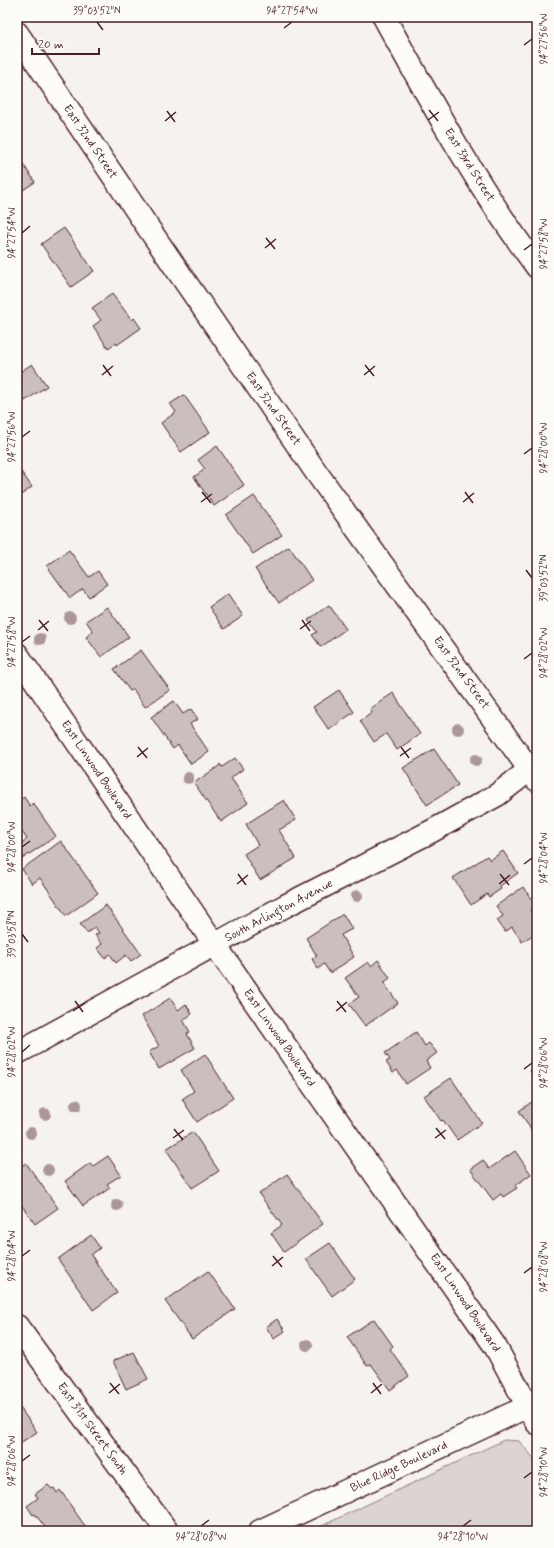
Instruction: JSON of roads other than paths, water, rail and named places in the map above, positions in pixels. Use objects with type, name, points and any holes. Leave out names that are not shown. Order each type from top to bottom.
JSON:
[{"type":"street","name":"East 33rd Street","points":[[384,17],[448,133],[509,229],[537,266]]},
{"type":"street","name":"East 32nd Street","points":[[17,33],[149,229],[312,466],[535,771]]},
{"type":"street","name":"East Linwood Boulevard","points":[[17,654],[215,945],[495,1346],[534,1410]]},
{"type":"street","name":"South Arlington Avenue","points":[[17,1053],[285,906],[451,820],[535,771]]},
{"type":"street","name":"East 31st Street South","points":[[17,1326],[167,1531]]},
{"type":"street","name":"Blue Ridge Boulevard","points":[[260,1531],[534,1410]]}]
